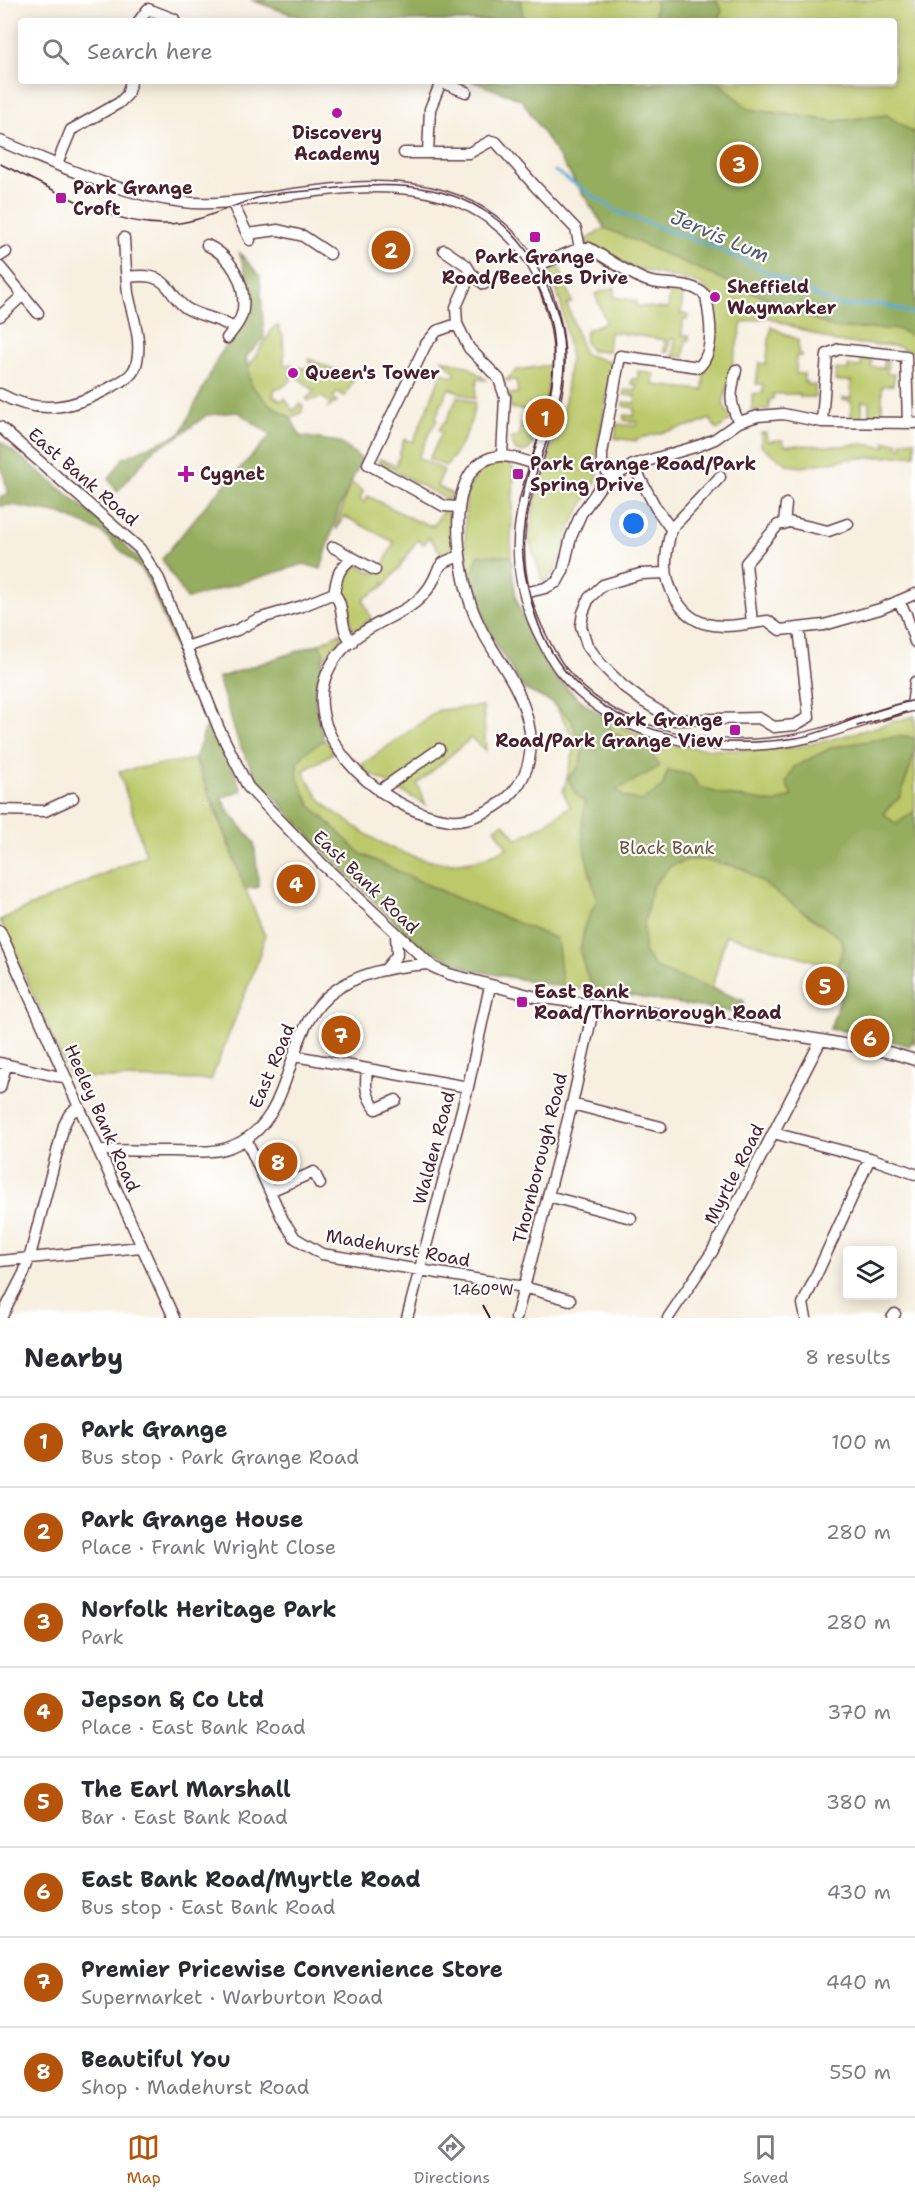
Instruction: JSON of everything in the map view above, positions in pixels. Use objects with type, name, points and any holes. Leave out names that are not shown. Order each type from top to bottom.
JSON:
[{"type":"street","points":[[141,18],[148,9],[171,18]]},
{"type":"street","points":[[57,164],[71,130],[119,103],[127,95],[130,84]]},
{"type":"street","points":[[428,153],[430,109],[439,84]]},
{"type":"street","points":[[447,84],[466,92]]},
{"type":"street","points":[[0,141],[124,190],[195,203],[232,202],[373,187],[404,188],[440,194],[467,204],[492,219],[528,255],[549,299],[557,328],[560,365],[554,405],[525,496],[519,530],[520,574],[532,618],[547,650],[561,671],[583,694],[602,709],[623,720],[664,735],[707,743],[775,743],[806,738],[914,705],[915,682]]},
{"type":"street","points":[[404,153],[469,153],[491,141],[496,142],[576,229],[580,248]]},
{"type":"street","points":[[232,202],[249,237],[278,230],[303,236],[330,254]]},
{"type":"street","points":[[0,394],[35,406],[62,407],[87,400],[127,378],[133,372],[137,363],[138,351],[127,277],[124,238]]},
{"type":"street","points":[[208,259],[211,247],[236,272],[242,288],[243,310],[227,338]]},
{"type":"street","points":[[534,267],[580,248],[589,248],[648,281],[699,288],[706,296],[710,335],[706,360],[699,367],[620,356],[602,453],[602,465],[611,478]]},
{"type":"street","points":[[444,250],[466,265],[471,273],[484,284]]},
{"type":"street","points":[[0,267],[38,313]]},
{"type":"street","points":[[471,273],[456,307],[457,324],[469,348],[499,379],[505,398],[502,456]]},
{"type":"street","points":[[127,277],[153,276],[166,284],[186,308],[234,328]]},
{"type":"street","points":[[0,316],[23,295]]},
{"type":"street","points":[[457,324],[437,331],[426,344],[368,464],[444,506],[458,507]]},
{"type":"street","points":[[525,593],[557,582],[563,571],[571,537],[581,514],[602,484],[633,465],[698,446],[715,439],[739,422],[758,416],[783,414],[822,422],[912,423],[906,356],[838,349],[827,354],[822,422]]},
{"type":"street","points":[[736,370],[731,392],[732,409],[739,422]]},
{"type":"street","name":"East Bank Road","points":[[0,427],[140,549],[159,579],[219,729],[248,787],[323,865],[429,964],[449,974],[536,997],[822,1040],[892,1053],[915,1060]]},
{"type":"street","points":[[460,556],[443,563],[438,568],[433,581],[415,603],[371,628],[336,658],[325,682],[322,704],[336,748],[348,764],[379,791],[414,811],[450,820],[465,819],[484,812],[506,799],[517,789],[530,757],[531,739],[524,702],[513,678],[486,639],[470,604],[460,556],[458,507],[470,474],[481,463],[502,456],[535,464]]},
{"type":"street","points":[[633,465],[656,508],[671,529]]},
{"type":"street","points":[[720,477],[671,529],[666,573],[682,610],[696,620],[706,624],[726,626],[768,621],[780,630],[799,628],[824,625],[880,609],[915,594]]},
{"type":"street","points":[[784,524],[786,504]]},
{"type":"street","points":[[752,623],[746,563],[778,525],[789,522],[828,531],[848,524]]},
{"type":"street","points":[[333,547],[375,570]]},
{"type":"street","points":[[352,558],[341,568],[335,579],[334,593],[340,600],[344,630],[352,642]]},
{"type":"street","points":[[666,573],[640,574],[603,585],[589,598],[581,626],[587,645],[600,663],[644,702],[674,720],[759,718],[774,727],[803,722],[809,717],[799,628]]},
{"type":"street","points":[[186,647],[334,593]]},
{"type":"street","points":[[898,601],[906,614],[915,642]]},
{"type":"street","points":[[379,791],[439,749]]},
{"type":"street","points":[[0,810],[45,810],[72,798]]},
{"type":"street","name":"Heeley Bank Road","points":[[0,931],[174,1318]]},
{"type":"street","points":[[385,970],[397,956],[396,934]]},
{"type":"street","name":"East Road","points":[[98,1150],[210,1152],[229,1148],[246,1139],[260,1129],[273,1111],[308,1023],[325,999],[348,983],[385,970],[429,964]]},
{"type":"street","name":"Walden Road","points":[[407,1318],[468,1088],[490,986]]},
{"type":"street","name":"Thornborough Road","points":[[516,1318],[572,1104],[594,1006]]},
{"type":"street","name":"Myrtle Road","points":[[668,1318],[712,1252],[822,1040]]},
{"type":"street","points":[[295,1056],[468,1088]]},
{"type":"street","points":[[0,1088],[3,1064],[65,1077]]},
{"type":"street","points":[[367,1070],[365,1088],[370,1101],[376,1108],[396,1100]]},
{"type":"street","points":[[572,1104],[661,1127]]},
{"type":"street","points":[[1,1318],[24,1272],[37,1231],[63,1128],[69,1115],[78,1106]]},
{"type":"street","points":[[773,1133],[870,1158],[915,1173]]},
{"type":"street","name":"Madehurst Road","points":[[246,1139],[283,1221],[295,1238],[322,1254],[524,1287],[570,1300]]},
{"type":"street","points":[[806,1318],[804,1304],[870,1158]]},
{"type":"street","points":[[270,1191],[314,1172],[320,1184]]},
{"type":"street","points":[[548,1196],[631,1218]]},
{"type":"street","points":[[0,1261],[141,1247]]},
{"type":"green space","points":[[251,0],[915,0],[915,352],[896,346],[836,342],[767,317],[742,323],[723,404],[731,419],[717,430],[710,419],[693,426],[636,439],[636,441],[615,438],[617,424],[637,426],[637,422],[624,420],[624,415],[634,416],[635,408],[623,406],[623,402],[635,403],[636,396],[624,395],[624,390],[636,391],[637,385],[631,384],[632,379],[638,379],[638,371],[654,374],[653,385],[703,390],[704,375],[717,327],[709,293],[700,284],[631,267],[584,241],[605,228],[522,100],[480,84],[897,84],[897,18],[301,18]]},
{"type":"green space","points":[[254,0],[520,0],[523,18],[302,18]]},
{"type":"green space","points":[[656,0],[715,0],[722,10],[720,18],[654,18]]},
{"type":"green space","points":[[480,84],[646,84],[653,86],[655,84],[720,84],[749,109],[834,121],[887,115],[915,134],[915,337],[897,329],[834,328],[605,228],[522,100]]},
{"type":"green space","points":[[239,252],[260,276],[264,338],[246,357],[251,386],[270,405],[291,418],[300,436],[339,442],[362,459],[339,508],[321,569],[304,564],[187,599],[162,559],[206,505],[271,435],[238,412],[207,415],[173,440],[155,448],[117,492],[109,479],[123,458],[181,433],[219,356],[247,316],[247,276]]},
{"type":"green space","points":[[559,267],[572,302],[567,304],[584,354],[613,363],[594,467],[599,475],[571,526],[555,571],[543,583],[529,540],[534,506],[565,402],[570,358],[561,304],[549,268]]},
{"type":"green space","points":[[615,287],[614,297],[636,301],[636,306],[668,309],[670,292],[683,293],[681,314],[688,315],[687,320],[683,320],[682,335],[689,336],[689,340],[686,340],[684,357],[673,356],[675,339],[670,339],[668,352],[664,352],[665,340],[614,332],[610,332],[608,351],[591,351],[585,342],[586,330],[606,322],[595,294]]},
{"type":"green space","points":[[279,326],[279,331],[283,335],[284,365],[292,364],[291,380],[281,388],[275,389],[273,396],[281,401],[285,398],[293,411],[300,404],[303,406],[302,412],[291,418],[270,405],[251,386],[248,368],[274,327]]},
{"type":"green space","points":[[771,327],[798,340],[799,354],[803,356],[796,356],[796,374],[804,374],[804,382],[808,382],[808,385],[815,385],[815,397],[800,397],[800,394],[773,394],[773,399],[769,400],[769,409],[752,411],[752,394],[763,393],[763,384],[756,384],[759,363],[766,364]]},
{"type":"green space","points":[[862,358],[872,360],[871,367],[884,368],[884,361],[888,361],[887,374],[895,374],[893,385],[882,386],[882,417],[869,417],[869,402],[862,401],[862,417],[851,418],[851,401],[843,400],[843,398],[851,398],[851,381],[835,381],[836,369],[848,370],[848,366],[861,367]]},
{"type":"green space","points":[[309,359],[354,378],[346,395],[343,396],[338,392],[333,397],[337,402],[327,408],[331,404],[322,397],[308,401],[306,399],[315,391],[294,375],[295,368],[309,368]]},
{"type":"green space","points":[[442,359],[469,367],[486,380],[477,379],[475,399],[449,388],[435,419],[437,420],[418,458],[444,470],[437,486],[452,494],[451,499],[448,500],[378,462],[380,459],[396,466],[404,439],[413,442],[442,373],[453,377],[456,374]]},
{"type":"green space","points":[[551,365],[546,401],[542,400],[530,441],[534,442],[527,451],[516,451],[510,439],[519,436],[524,410],[511,408],[509,394],[518,393],[516,380],[505,381],[517,370]]},
{"type":"green space","points":[[458,396],[475,403],[465,436],[446,466],[429,459],[442,432],[439,430],[445,423]]},
{"type":"green space","points":[[761,433],[766,433],[767,441],[783,440],[784,445],[863,444],[885,447],[885,442],[898,442],[898,447],[902,447],[902,441],[915,440],[915,455],[847,459],[802,467],[788,465],[761,446]]},
{"type":"green space","points":[[0,441],[94,517],[145,567],[242,790],[221,798],[230,813],[254,842],[259,887],[245,889],[224,829],[195,759],[207,723],[145,573],[101,532],[61,514],[12,505],[0,506],[0,497],[9,494],[0,469]]},
{"type":"green space","name":"Black Bank","points":[[509,463],[514,470],[511,534],[513,581],[524,623],[536,647],[568,689],[610,721],[634,732],[672,744],[735,750],[796,747],[915,716],[915,1043],[830,1029],[849,971],[726,935],[712,988],[744,1001],[743,1014],[563,987],[472,970],[417,944],[329,857],[256,777],[239,743],[218,678],[319,644],[340,633],[342,637],[322,662],[324,663],[315,692],[316,711],[323,740],[329,744],[333,753],[303,771],[317,795],[331,810],[391,848],[423,859],[456,863],[481,859],[507,848],[495,828],[504,823],[517,839],[544,825],[570,806],[563,792],[576,743],[558,710],[551,702],[524,689],[486,623],[468,577],[465,538],[466,496],[475,477],[489,464]]},
{"type":"green space","points":[[350,482],[363,491],[360,499],[364,502],[368,496],[418,522],[430,526],[431,524],[433,527],[442,512],[452,513],[455,550],[446,559],[429,537],[424,544],[417,540],[401,563],[402,565],[386,584],[383,583],[384,586],[363,599],[371,619],[358,629],[351,628],[349,603],[342,592],[345,577],[357,565],[374,573],[383,565],[394,542],[344,516],[337,529]]},
{"type":"green space","points":[[478,555],[511,556],[516,599],[530,635],[545,663],[573,695],[601,715],[615,733],[649,749],[659,767],[616,790],[625,797],[642,801],[662,787],[668,770],[690,775],[699,787],[721,794],[775,803],[792,796],[786,782],[794,767],[833,747],[886,738],[907,736],[915,739],[915,752],[900,797],[883,813],[896,824],[915,811],[915,1037],[909,1046],[868,1034],[830,1029],[849,972],[836,968],[844,948],[840,938],[742,868],[704,860],[687,860],[670,866],[652,887],[644,925],[644,951],[655,968],[744,1001],[743,1014],[595,990],[586,973],[580,951],[585,924],[597,900],[585,853],[582,829],[585,802],[575,793],[568,778],[578,768],[583,751],[571,719],[551,702],[524,689],[496,645],[468,577],[473,571]]},
{"type":"green space","points":[[319,644],[324,653],[321,663],[324,663],[317,683],[315,702],[324,740],[306,752],[297,763],[298,780],[311,806],[361,854],[452,896],[557,939],[563,987],[472,970],[417,944],[329,857],[256,777],[239,743],[218,678]]},
{"type":"green space","points":[[483,706],[486,751],[471,738],[417,784],[426,805],[359,767],[439,710]]},
{"type":"green space","points":[[195,759],[265,936],[257,963],[211,1080],[70,1077],[0,920],[146,855],[119,771]]},
{"type":"waterway","name":"Jervis Lum","points":[[555,171],[618,212],[719,249],[839,306],[881,304],[915,314]]},
{"type":"tram line","points":[[0,164],[99,211],[140,222],[162,224],[190,221],[269,195],[362,186],[408,186],[430,189],[472,204],[501,223],[524,247],[547,286],[560,321],[564,353],[562,384],[556,413],[528,502],[523,553],[532,604],[548,645],[571,678],[600,704],[635,722],[673,735],[713,741],[755,742],[796,738],[915,700]]},
{"type":"tram line","points":[[522,498],[544,418],[553,367],[553,340],[549,314],[538,286]]},
{"type":"tram line","points":[[857,726],[906,712]]},
{"type":"place","name":"Discovery Academy","points":[[337,113]]},
{"type":"place","name":"Norfolk Heritage Park","points":[[739,164]]},
{"type":"place","name":"Park Grange Croft","points":[[61,198]]},
{"type":"place","name":"Park Grange Road/Beeches Drive","points":[[535,237]]},
{"type":"place","name":"Park Grange House","points":[[391,250]]},
{"type":"place","name":"Sheffield Waymarker","points":[[715,297]]},
{"type":"place","name":"Queen's Tower","points":[[293,373]]},
{"type":"place","name":"Park Grange","points":[[545,418]]},
{"type":"place","name":"Cygnet","points":[[186,474]]},
{"type":"place","name":"Park Grange Road/Park Spring Drive","points":[[518,474]]},
{"type":"place","name":"Park Grange Road/Park Grange View","points":[[735,730]]},
{"type":"place","name":"Jepson & Co Ltd","points":[[296,884]]},
{"type":"place","name":"The Earl Marshall","points":[[825,986]]},
{"type":"place","name":"East Bank Road/Thornborough Road","points":[[522,1002]]},
{"type":"place","name":"Premier Pricewise Convenience Store","points":[[341,1035]]},
{"type":"place","name":"East Bank Road/Myrtle Road","points":[[870,1038]]},
{"type":"place","name":"Beautiful You","points":[[278,1162]]}]
